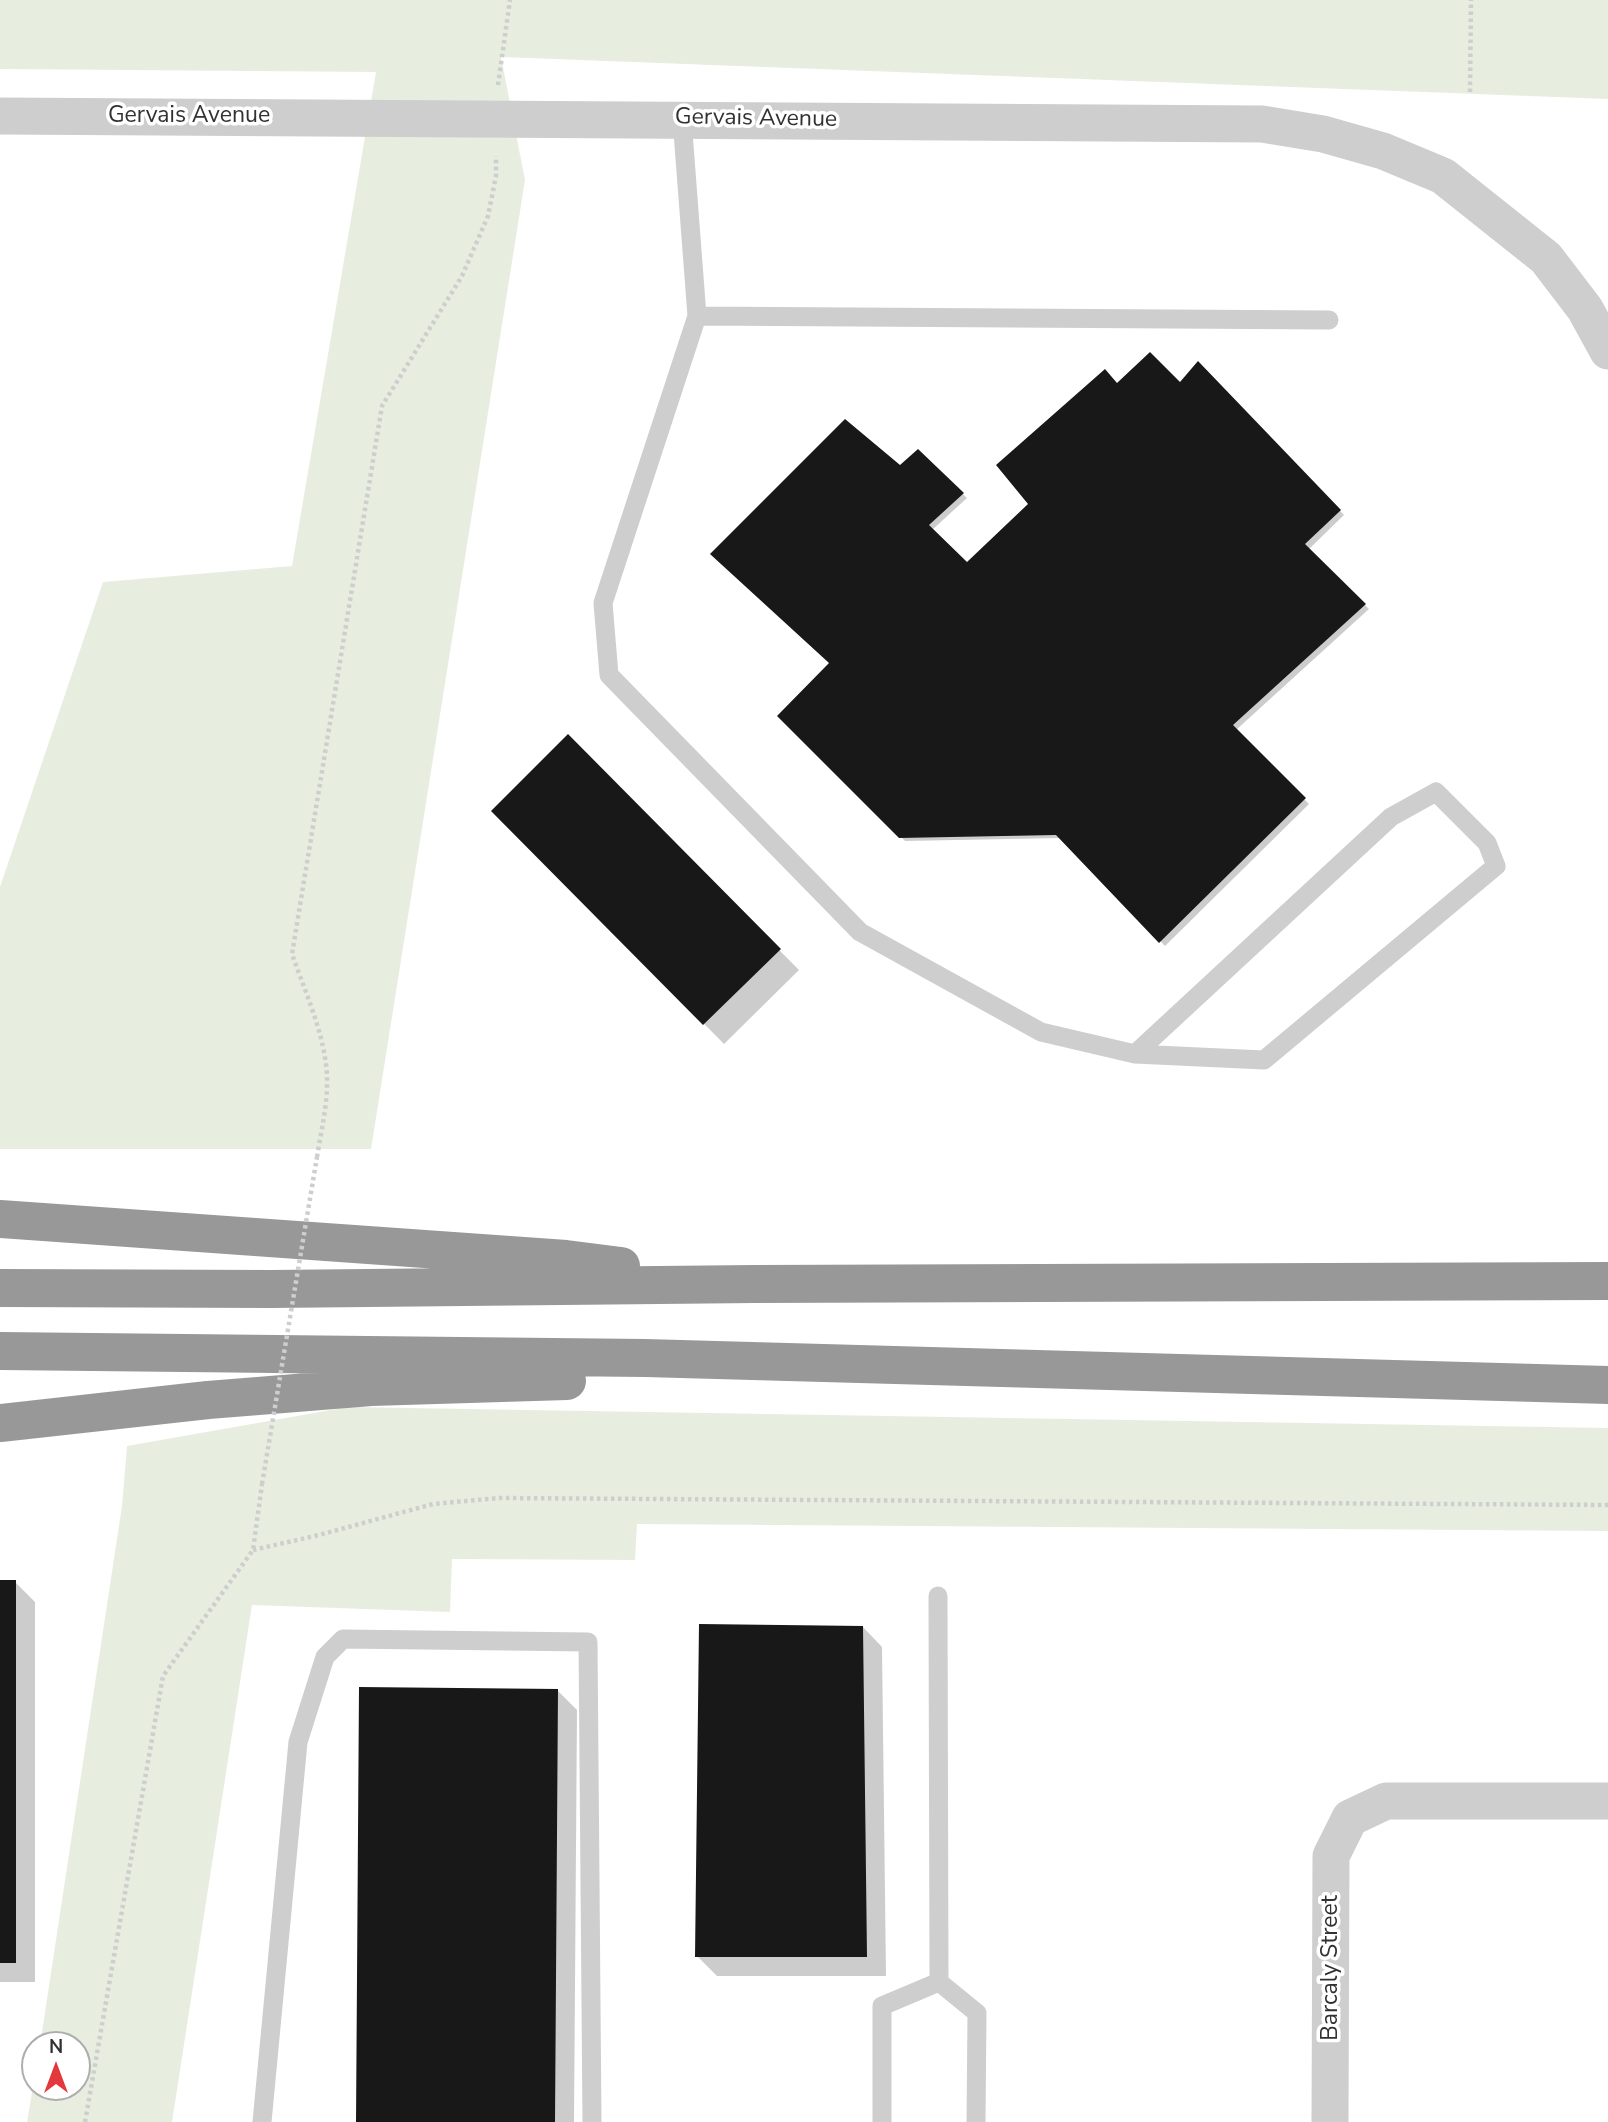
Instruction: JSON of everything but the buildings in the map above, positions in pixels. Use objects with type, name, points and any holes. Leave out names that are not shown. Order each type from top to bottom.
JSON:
[{"type":"highway","points":[[0,1219],[566,1259],[755,1284]]},
{"type":"highway","points":[[0,1288],[284,1289],[755,1284],[1608,1281]]},
{"type":"highway","points":[[0,1351],[617,1357],[1608,1385]]},
{"type":"highway","points":[[0,1423],[208,1400],[371,1387],[975,1368]]},
{"type":"street","name":"Gervais Avenue","points":[[0,116],[682,118],[1262,124],[1323,134],[1383,151],[1443,176],[1546,258],[1585,309],[1608,351]]},
{"type":"street","name":"Barcaly Street","points":[[1330,2122],[1331,1856],[1350,1818],[1386,1801],[1608,1801]]},
{"type":"lane","points":[[682,118],[697,316],[603,603],[608,675],[860,932],[1041,1032],[1135,1054],[1264,1060],[1496,866],[1487,843],[1437,792],[1391,817],[1135,1054]]},
{"type":"lane","points":[[697,316],[1329,320]]},
{"type":"lane","points":[[938,1595],[939,1982]]},
{"type":"lane","points":[[262,2122],[298,1742],[326,1657],[342,1639],[587,1642],[592,2122]]},
{"type":"lane","points":[[883,2122],[882,2006],[939,1982]]},
{"type":"lane","points":[[939,1982],[977,2013],[976,2122]]},
{"type":"path","points":[[85,2122],[163,1676],[253,1550],[326,1106],[326,1064],[314,1017],[292,954],[382,406],[463,276],[488,216],[496,177],[495,117],[510,0]]},
{"type":"path","points":[[1470,92],[1471,0]]},
{"type":"path","points":[[253,1550],[433,1504],[499,1498],[1608,1505]]},
{"type":"shaded area","points":[[0,0],[1608,0],[1608,99],[501,57],[525,180],[371,1149],[0,1149],[0,887],[103,582],[292,566],[376,72],[0,69]]},
{"type":"shaded area","points":[[348,1407],[1608,1428],[1608,1531],[637,1524],[635,1560],[452,1559],[450,1612],[252,1605],[172,2122],[27,2122],[31,2101],[91,2101],[91,2031],[42,2031],[122,1506],[127,1446]]}]
